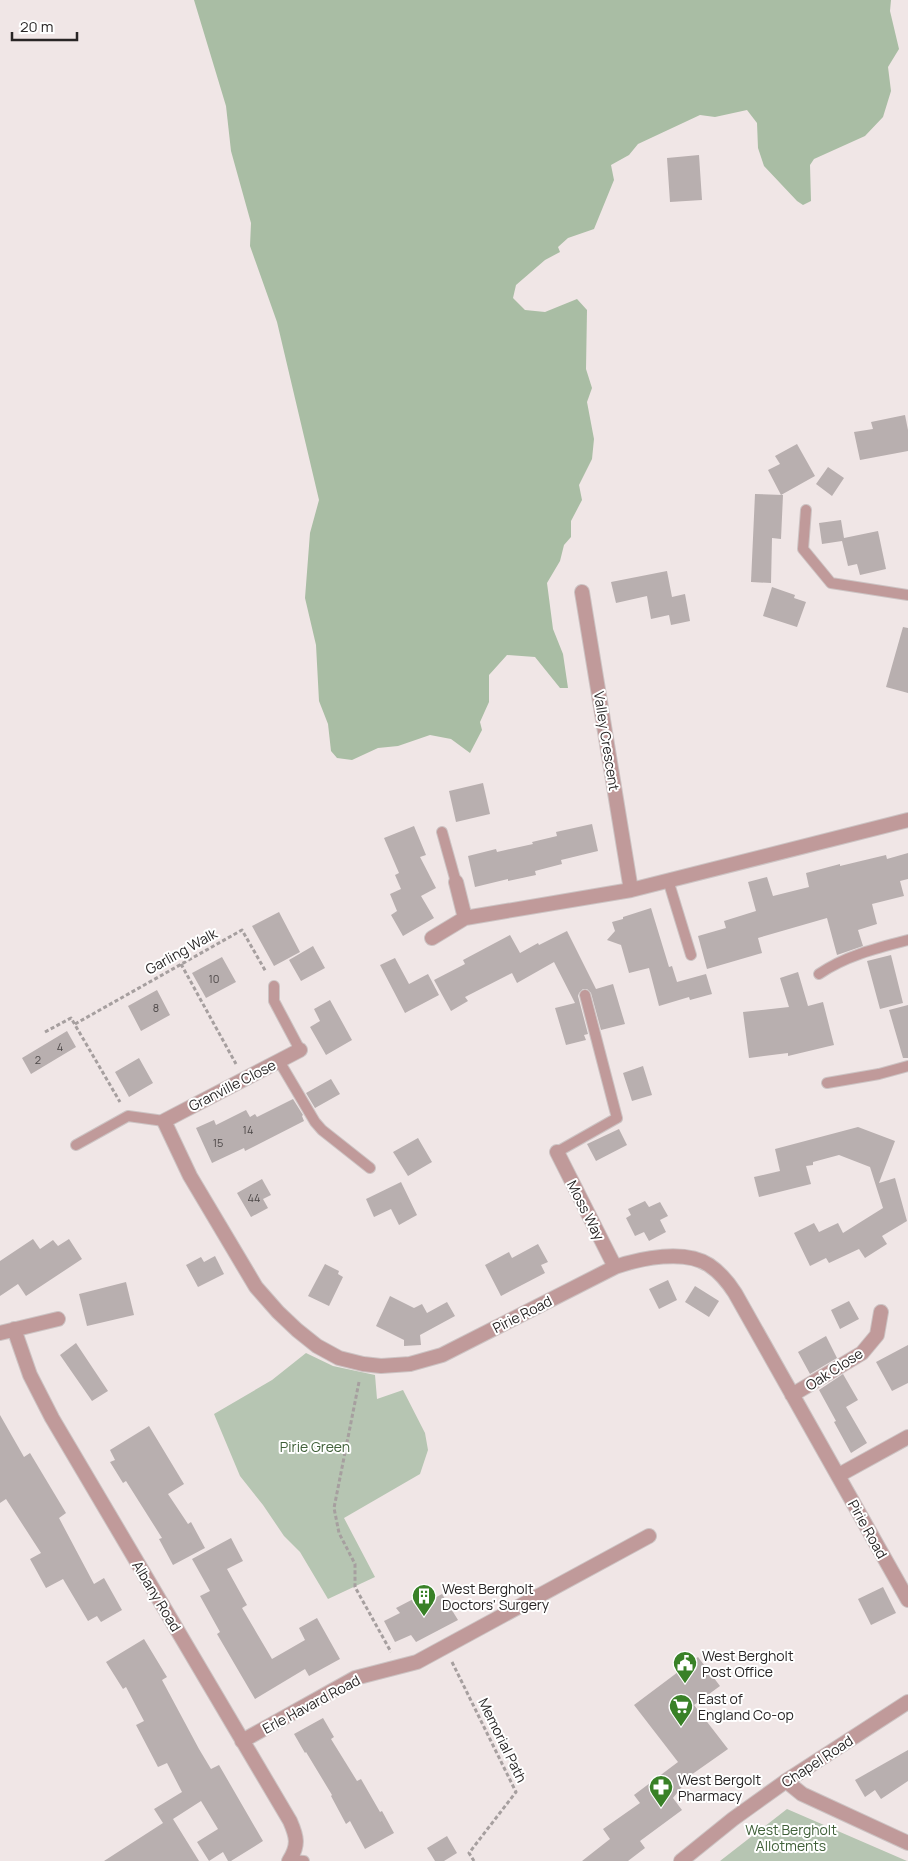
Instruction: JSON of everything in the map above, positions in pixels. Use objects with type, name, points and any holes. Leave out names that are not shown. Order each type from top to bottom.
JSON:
[{"type":"street","name":"Valley Crescent","points":[[582,592],[631,890]]},
{"type":"street","points":[[432,938],[465,918],[631,890],[908,820]]},
{"type":"street","points":[[456,882],[465,918]]},
{"type":"street","name":"Granville Close","points":[[164,1121],[300,1050]]},
{"type":"street","name":"Pirie Road","points":[[164,1121],[190,1176],[256,1287],[297,1330],[317,1346],[339,1358],[363,1364],[410,1364],[442,1355],[616,1267],[636,1259],[662,1256],[686,1257],[708,1264],[726,1278],[908,1600]]},
{"type":"street","name":"Moss Way","points":[[557,1152],[616,1267]]},
{"type":"street","name":"Oak Close","points":[[792,1395],[862,1353],[877,1335],[881,1312]]},
{"type":"street","points":[[0,1333],[58,1319]]},
{"type":"street","name":"Albany Road","points":[[14,1329],[30,1375],[52,1418],[290,1821],[297,1837],[295,1861]]},
{"type":"street","points":[[839,1476],[908,1436]]},
{"type":"street","name":"Erle Havard Road","points":[[242,1741],[356,1678],[400,1668],[416,1662],[649,1536]]},
{"type":"street","name":"Chapel Road","points":[[681,1861],[733,1819],[786,1781],[908,1702]]},
{"type":"street","points":[[786,1781],[802,1794],[908,1843]]},
{"type":"lane","points":[[806,510],[803,549],[831,583],[908,595]]},
{"type":"lane","points":[[442,832],[456,882]]},
{"type":"lane","points":[[668,880],[691,955]]},
{"type":"lane","points":[[819,974],[832,965],[873,949],[908,940]]},
{"type":"lane","points":[[274,986],[274,1001],[300,1050]]},
{"type":"lane","points":[[557,1152],[617,1118],[585,995]]},
{"type":"lane","points":[[279,1062],[319,1126],[370,1168]]},
{"type":"lane","points":[[827,1083],[880,1074],[908,1066]]},
{"type":"lane","points":[[76,1145],[128,1116],[164,1121]]},
{"type":"path","name":"Garling Walk","points":[[45,1032],[71,1018],[75,1024],[242,930],[274,986]]},
{"type":"path","points":[[181,964],[245,1080]]},
{"type":"path","points":[[75,1024],[128,1116]]},
{"type":"path","points":[[363,1364],[334,1508],[339,1533],[355,1564],[355,1587],[400,1668]]},
{"type":"path","name":"Memorial Path","points":[[445,1647],[516,1792],[469,1853],[474,1861]]},
{"type":"green space","points":[[194,0],[891,0],[890,11],[899,49],[888,67],[891,91],[883,117],[865,136],[814,159],[810,165],[811,201],[803,205],[797,201],[764,166],[758,148],[757,123],[747,110],[715,117],[700,115],[638,144],[629,155],[611,165],[614,180],[594,229],[568,238],[558,247],[560,252],[545,260],[516,285],[513,298],[525,310],[545,312],[577,299],[587,310],[586,369],[592,388],[587,402],[594,439],[592,459],[579,485],[582,500],[571,521],[571,537],[564,545],[560,561],[547,583],[553,629],[563,654],[568,688],[560,688],[535,657],[507,655],[489,675],[489,702],[480,722],[482,730],[470,753],[451,739],[430,735],[398,746],[378,748],[352,760],[337,758],[331,751],[328,724],[319,701],[316,645],[305,598],[310,533],[319,500],[277,322],[250,246],[251,223],[231,151],[226,106]]},
{"type":"green space","name":"Pirie Green","points":[[306,1353],[333,1366],[375,1375],[377,1399],[403,1390],[425,1433],[428,1450],[420,1474],[344,1518],[375,1577],[328,1599],[300,1552],[284,1536],[240,1476],[214,1414],[272,1380]]},
{"type":"green space","name":"West Bergholt Allotments","points":[[787,1809],[907,1861],[720,1861]]},
{"type":"building","points":[[699,155],[702,200],[670,202],[667,158]]},
{"type":"building","points":[[905,415],[908,430],[908,451],[860,460],[854,432],[873,429],[871,422]]},
{"type":"building","points":[[797,444],[815,476],[781,495],[768,470],[780,464],[775,456]]},
{"type":"building","points":[[828,467],[844,478],[832,496],[816,484]]},
{"type":"building","points":[[755,494],[783,495],[781,539],[772,538],[771,583],[751,582]]},
{"type":"building","points":[[841,520],[844,538],[878,531],[886,569],[860,575],[857,564],[848,566],[842,541],[822,544],[819,523]]},
{"type":"building","points":[[667,571],[672,597],[685,594],[690,621],[671,625],[669,615],[651,619],[647,596],[616,603],[611,582]]},
{"type":"building","points":[[772,587],[795,595],[794,598],[806,602],[797,627],[763,616]]},
{"type":"building","points":[[903,627],[908,628],[908,693],[886,687]]},
{"type":"building","points":[[483,783],[490,814],[456,822],[449,791]]},
{"type":"building","points":[[592,824],[598,851],[561,860],[562,864],[535,871],[536,875],[475,887],[468,856],[496,849],[497,852],[533,844],[532,842],[557,836],[556,832]]},
{"type":"building","points":[[414,826],[426,855],[420,857],[436,888],[421,896],[434,918],[403,936],[391,915],[397,911],[390,894],[401,889],[395,875],[399,873],[384,838]]},
{"type":"building","points":[[908,853],[908,879],[900,881],[904,896],[872,904],[877,924],[858,930],[863,946],[837,955],[827,918],[758,938],[762,953],[707,969],[698,936],[726,928],[724,921],[756,911],[748,882],[767,877],[773,896],[809,887],[806,873],[840,864],[840,866],[886,855],[887,859]]},
{"type":"building","points":[[651,908],[669,967],[672,966],[677,982],[706,974],[712,994],[690,1000],[689,997],[659,1006],[649,968],[629,973],[621,945],[607,940],[615,931],[612,922]]},
{"type":"building","points":[[279,912],[300,952],[274,966],[252,926]]},
{"type":"building","points":[[567,931],[596,989],[613,984],[625,1024],[601,1030],[591,993],[587,989],[583,989],[578,996],[588,1034],[584,1035],[586,1040],[566,1045],[555,1008],[575,1003],[554,962],[517,983],[512,973],[465,997],[468,1001],[451,1011],[434,980],[465,964],[463,960],[510,935],[520,953]]},
{"type":"building","points":[[313,946],[325,968],[301,981],[289,960]]},
{"type":"building","points":[[891,955],[903,1003],[880,1009],[867,961]]},
{"type":"building","points":[[222,957],[236,982],[206,998],[192,973]]},
{"type":"building","points":[[395,958],[409,984],[428,974],[439,995],[405,1013],[380,965]]},
{"type":"building","points":[[798,972],[808,1006],[823,1002],[834,1045],[788,1056],[788,1053],[749,1058],[743,1012],[789,1007],[780,978]]},
{"type":"building","points":[[157,990],[170,1015],[141,1031],[128,1006]]},
{"type":"building","points":[[330,1000],[352,1040],[326,1055],[310,1027],[320,1021],[314,1009]]},
{"type":"building","points":[[908,1005],[908,1058],[903,1058],[889,1010]]},
{"type":"building","points":[[67,1031],[76,1047],[31,1074],[22,1058]]},
{"type":"building","points":[[139,1058],[153,1083],[129,1097],[115,1072]]},
{"type":"building","points":[[643,1066],[652,1095],[632,1101],[623,1073]]},
{"type":"building","points":[[331,1079],[340,1094],[315,1108],[306,1093]]},
{"type":"building","points":[[293,1099],[303,1115],[304,1121],[245,1151],[244,1148],[212,1163],[196,1128],[214,1120],[216,1125],[246,1110],[250,1117],[255,1114],[257,1117]]},
{"type":"building","points":[[858,1127],[895,1141],[879,1183],[895,1178],[907,1221],[882,1236],[887,1244],[865,1258],[859,1249],[829,1263],[826,1258],[810,1266],[794,1233],[814,1223],[819,1232],[838,1223],[843,1233],[883,1208],[870,1167],[839,1155],[813,1162],[813,1165],[806,1166],[811,1184],[759,1197],[754,1177],[780,1171],[775,1149]]},
{"type":"building","points":[[619,1129],[627,1145],[596,1161],[587,1144]]},
{"type":"building","points":[[418,1138],[432,1162],[408,1176],[393,1152]]},
{"type":"building","points":[[262,1179],[271,1195],[263,1199],[268,1208],[251,1217],[237,1193]]},
{"type":"building","points":[[401,1182],[417,1215],[399,1225],[391,1209],[374,1217],[366,1199]]},
{"type":"building","points":[[645,1201],[649,1207],[660,1202],[668,1216],[660,1220],[666,1232],[649,1241],[644,1232],[635,1236],[626,1218],[631,1215],[628,1209]]},
{"type":"building","points":[[33,1239],[40,1249],[53,1240],[58,1246],[69,1239],[82,1259],[26,1296],[18,1284],[0,1296],[0,1261]]},
{"type":"building","points":[[538,1244],[548,1262],[541,1265],[545,1273],[501,1296],[485,1265],[509,1252],[512,1258]]},
{"type":"building","points":[[215,1256],[224,1274],[198,1287],[186,1265],[201,1257],[204,1262]]},
{"type":"building","points":[[325,1264],[339,1271],[338,1274],[343,1277],[329,1306],[308,1296]]},
{"type":"building","points":[[668,1280],[677,1300],[659,1309],[649,1289]]},
{"type":"building","points":[[126,1282],[134,1315],[87,1326],[79,1294]]},
{"type":"building","points":[[695,1286],[719,1301],[709,1317],[685,1302]]},
{"type":"building","points":[[390,1296],[414,1308],[422,1304],[427,1313],[447,1302],[455,1316],[420,1335],[421,1345],[404,1346],[404,1340],[376,1326]]},
{"type":"building","points":[[849,1301],[859,1319],[840,1329],[831,1310]]},
{"type":"building","points":[[826,1336],[837,1358],[810,1374],[798,1352]]},
{"type":"building","points":[[76,1343],[108,1391],[92,1401],[60,1355]]},
{"type":"building","points":[[908,1345],[908,1383],[892,1391],[876,1362]]},
{"type":"building","points":[[843,1374],[858,1400],[846,1407],[867,1443],[851,1453],[819,1390]]},
{"type":"building","points":[[0,1415],[24,1457],[30,1453],[66,1513],[59,1518],[94,1584],[104,1578],[122,1610],[101,1622],[97,1616],[88,1621],[63,1579],[46,1588],[30,1559],[41,1553],[6,1499],[0,1503]]},
{"type":"building","points":[[149,1426],[184,1484],[168,1494],[188,1524],[191,1522],[205,1548],[173,1565],[159,1539],[162,1538],[126,1481],[123,1483],[110,1462],[115,1460],[110,1450]]},
{"type":"building","points":[[231,1538],[243,1561],[227,1569],[247,1605],[242,1608],[272,1659],[305,1640],[299,1628],[317,1618],[340,1659],[309,1676],[305,1669],[255,1699],[217,1634],[220,1632],[200,1596],[210,1591],[192,1559]]},
{"type":"building","points":[[883,1587],[896,1613],[871,1625],[858,1599]]},
{"type":"building","name":"West Bergholt Doctors' Surgery","points":[[423,1594],[429,1601],[442,1594],[458,1620],[416,1642],[411,1635],[395,1642],[384,1621],[400,1613],[396,1608]]},
{"type":"building","points":[[144,1639],[167,1677],[162,1680],[199,1749],[211,1769],[219,1765],[263,1841],[231,1861],[228,1861],[223,1852],[209,1861],[197,1842],[218,1829],[201,1801],[173,1819],[199,1861],[104,1861],[163,1823],[154,1809],[182,1792],[167,1763],[158,1767],[136,1725],[144,1721],[126,1687],[123,1689],[106,1662]]},
{"type":"building","points":[[698,1657],[720,1686],[694,1705],[728,1749],[691,1775],[673,1798],[682,1810],[640,1841],[645,1848],[628,1861],[582,1861],[610,1839],[603,1829],[640,1803],[634,1795],[678,1762],[634,1705]]},
{"type":"building","points":[[323,1718],[334,1737],[331,1739],[357,1781],[361,1779],[394,1833],[365,1849],[350,1821],[346,1824],[332,1795],[294,1734]]},
{"type":"building","points":[[908,1750],[908,1781],[881,1799],[875,1790],[865,1797],[855,1780]]},
{"type":"building","points":[[447,1836],[457,1853],[444,1861],[435,1861],[427,1848]]},
{"type":"place","name":"West Bergholt Doctors' Surgery","points":[[424,1617]]},
{"type":"place","name":"West Bergholt Post Office","points":[[685,1684]]},
{"type":"place","name":"East of England Co-op","points":[[681,1727]]},
{"type":"place","name":"West Bergolt Pharmacy","points":[[661,1808]]}]
